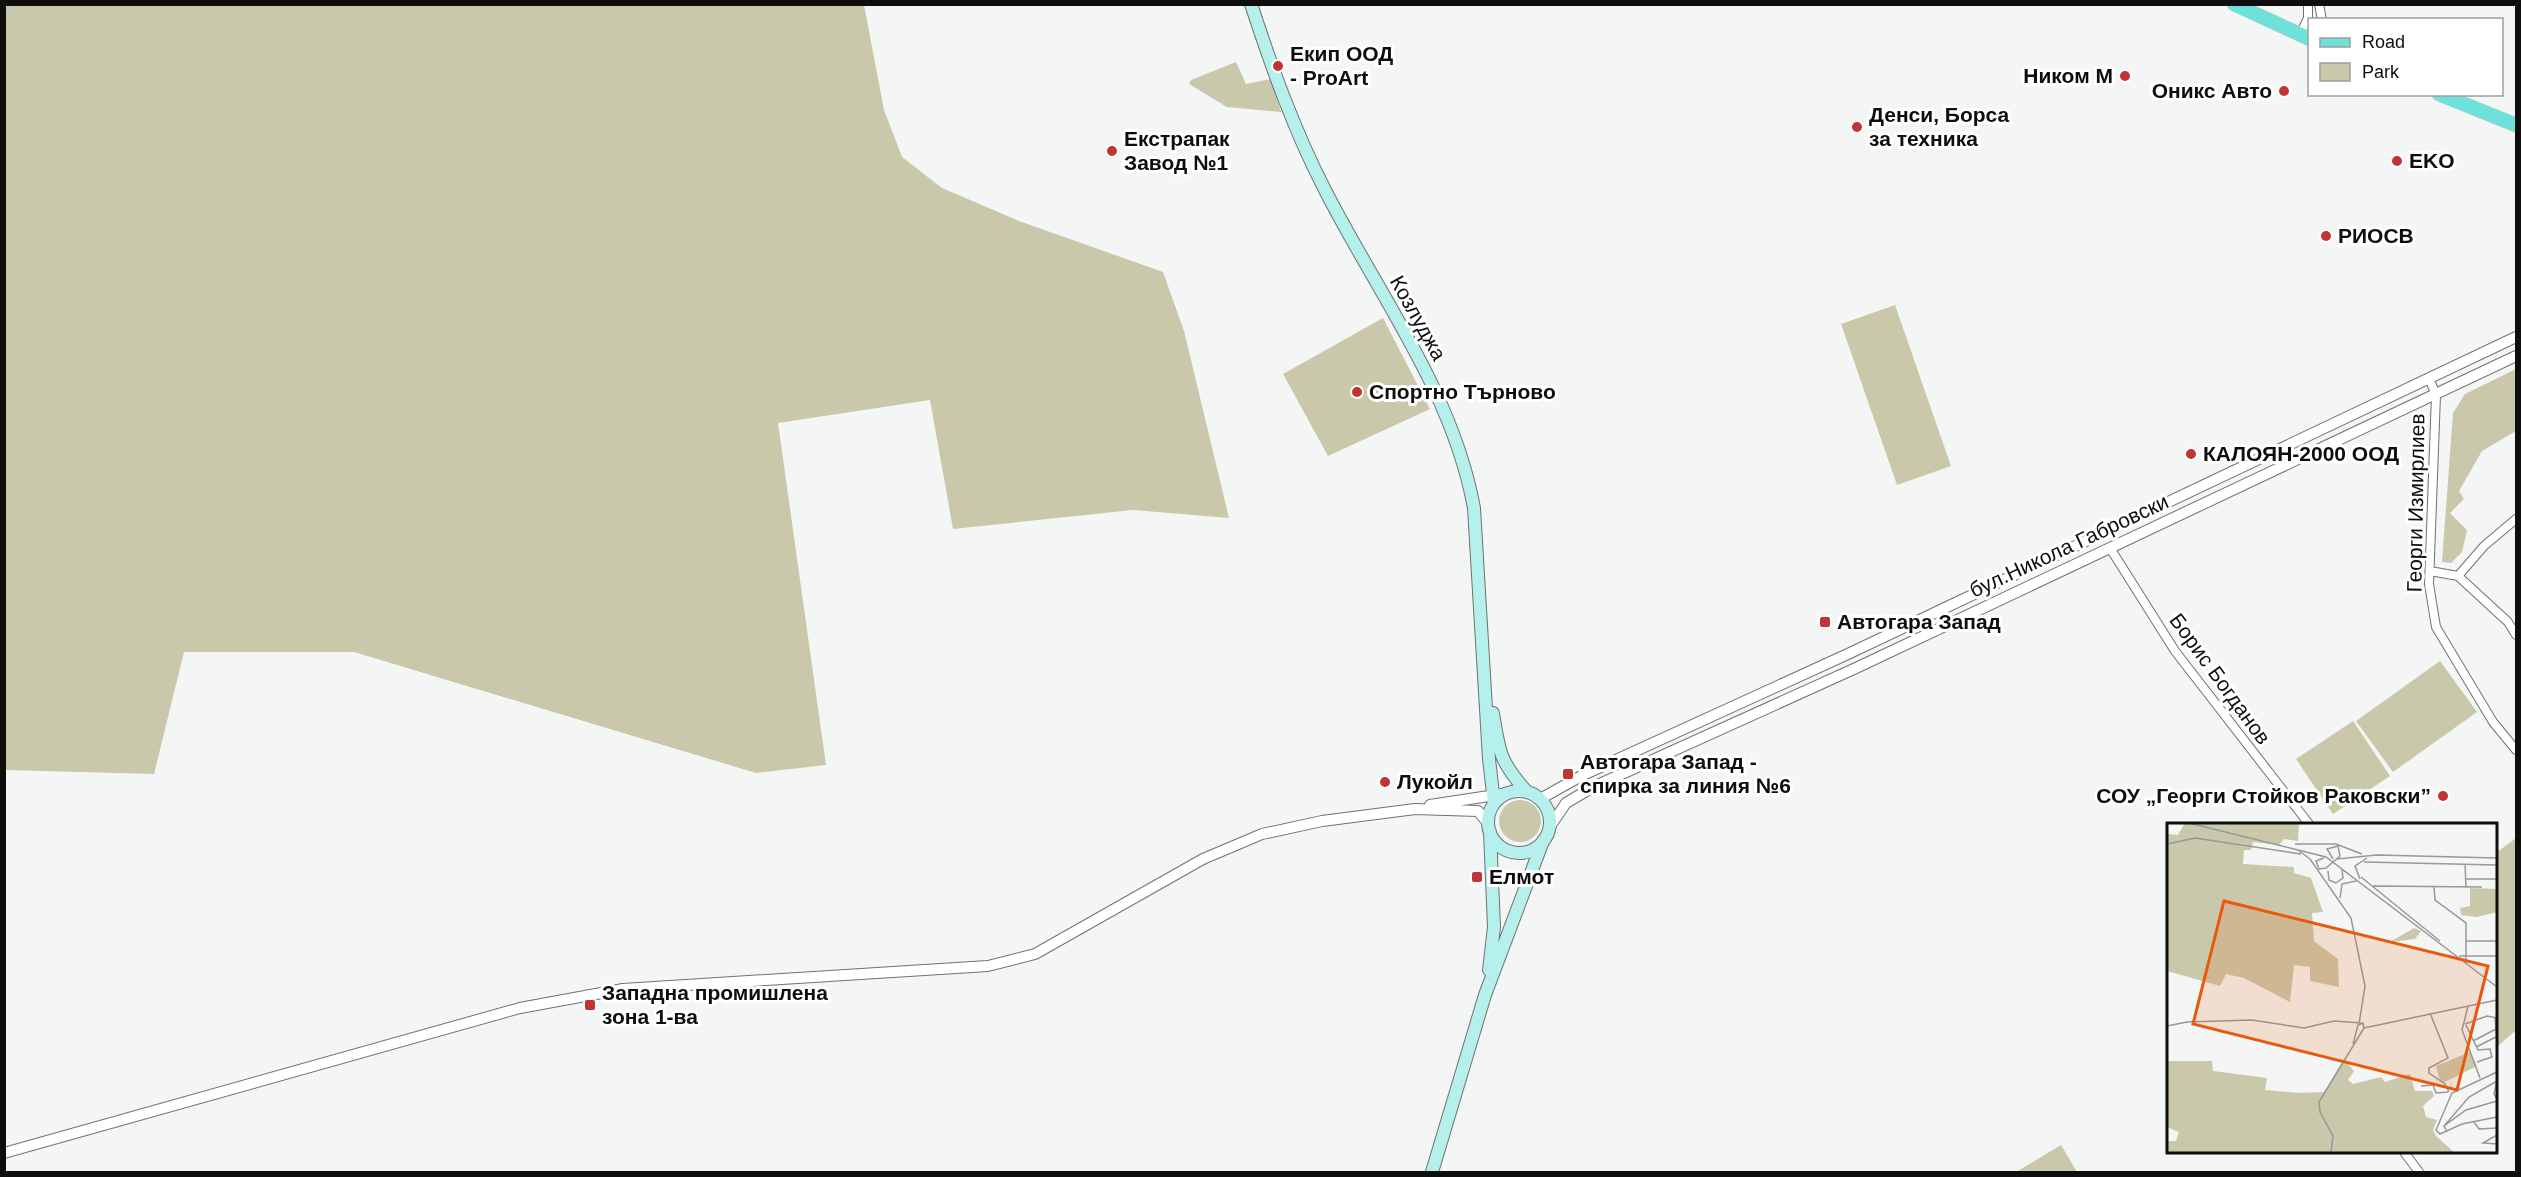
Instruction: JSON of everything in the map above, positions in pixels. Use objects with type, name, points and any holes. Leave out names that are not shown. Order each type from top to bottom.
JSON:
[{"type":"main road","name":"Козлуджа","points":[[1251,4],[1294,126],[1325,190],[1443,404],[1461,449],[1474,508],[1489,759],[1494,799]]},
{"type":"main road","points":[[2234,4],[2305,37]]},
{"type":"main road","points":[[2444,96],[2517,125]]},
{"type":"main road","name":"Козлуджа","points":[[1485,668],[1499,753],[1507,771],[1527,792]]},
{"type":"main road","points":[[1432,1173],[1485,995],[1549,828],[1549,815],[1540,799],[1527,792],[1509,793],[1494,799],[1489,827],[1494,939],[1485,995]]},
{"type":"main road","points":[[1489,827],[1499,845],[1514,852],[1530,850],[1543,841]]},
{"type":"street","points":[[2305,37],[2308,4]]},
{"type":"street","name":"бул.Никола Габровски","points":[[1540,799],[1583,775],[1798,677],[2517,337]]},
{"type":"street","name":"бул.Никола Габровски","points":[[1549,828],[1566,803],[1593,787],[2110,548],[2517,356]]},
{"type":"street","name":"Георги Измирлиев","points":[[2429,378],[2436,395],[2430,571],[2436,627],[2493,722],[2517,750]]},
{"type":"street","points":[[2458,576],[2484,546],[2517,519]]},
{"type":"street","name":"Борис Богданов","points":[[2110,548],[2175,651],[2306,823]]},
{"type":"street","points":[[2430,571],[2458,576],[2508,622],[2517,635]]},
{"type":"street","points":[[4,1153],[520,1008],[623,989],[871,975],[1011,962],[1035,954],[1203,859],[1262,834],[1322,821],[1415,809],[1442,802],[1494,799]]},
{"type":"street","points":[[1415,809],[1478,811],[1489,827]]},
{"type":"street","points":[[2405,1153],[2419,1173]]},
{"type":"green space","points":[[5,4],[864,5],[884,110],[902,157],[942,188],[1019,221],[1163,272],[1184,331],[1229,518],[1133,510],[953,529],[930,400],[778,423],[826,765],[756,773],[354,652],[184,652],[154,774],[5,770]]},
{"type":"green space","points":[[1236,62],[1246,84],[1271,79],[1281,112],[1227,107],[1189,84],[1191,80]]},
{"type":"green space","points":[[1895,305],[1951,466],[1897,485],[1841,324]]},
{"type":"green space","name":"Спортно Търново","points":[[1383,318],[1430,409],[1328,456],[1283,374]]},
{"type":"green space","points":[[2516,369],[2516,431],[2482,451],[2459,491],[2464,499],[2450,513],[2467,530],[2462,552],[2451,563],[2442,562],[2453,413],[2465,394]]},
{"type":"green space","points":[[2440,661],[2477,712],[2393,772],[2356,721]]},
{"type":"green space","points":[[2353,721],[2390,776],[2333,814],[2296,759]]},
{"type":"green space","points":[[1520,800],[1535,806],[1541,821],[1535,836],[1520,842],[1505,836],[1499,821],[1505,806]]},
{"type":"green space","points":[[2516,838],[2516,1030],[2497,1047],[2497,852]]},
{"type":"green space","points":[[2061,1145],[2077,1172],[2016,1172]]},
{"type":"place","name":"Екип ООД - ProArt","points":[[1278,66]]},
{"type":"place","name":"Ником М","points":[[2125,76]]},
{"type":"place","name":"Оникс Авто","points":[[2284,91]]},
{"type":"place","name":"Денси, Борса за техника","points":[[1857,127]]},
{"type":"place","name":"Екстрапак Завод №1","points":[[1112,151]]},
{"type":"place","name":"EKO","points":[[2397,161]]},
{"type":"place","name":"РИОСВ","points":[[2326,236]]},
{"type":"place","name":"Спортно Търново","points":[[1357,392]]},
{"type":"place","name":"КАЛОЯН-2000 ООД","points":[[2191,454]]},
{"type":"place","name":"Автогара Запад","points":[[1825,622]]},
{"type":"place","name":"Автогара Запад - спирка за линия №6","points":[[1568,774]]},
{"type":"place","name":"Лукойл","points":[[1385,782]]},
{"type":"place","name":"СОУ „Георги Стойков Раковски”","points":[[2443,796]]},
{"type":"place","name":"Елмот","points":[[1477,877]]},
{"type":"place","name":"Западна промишлена зона 1-ва","points":[[590,1005]]}]
